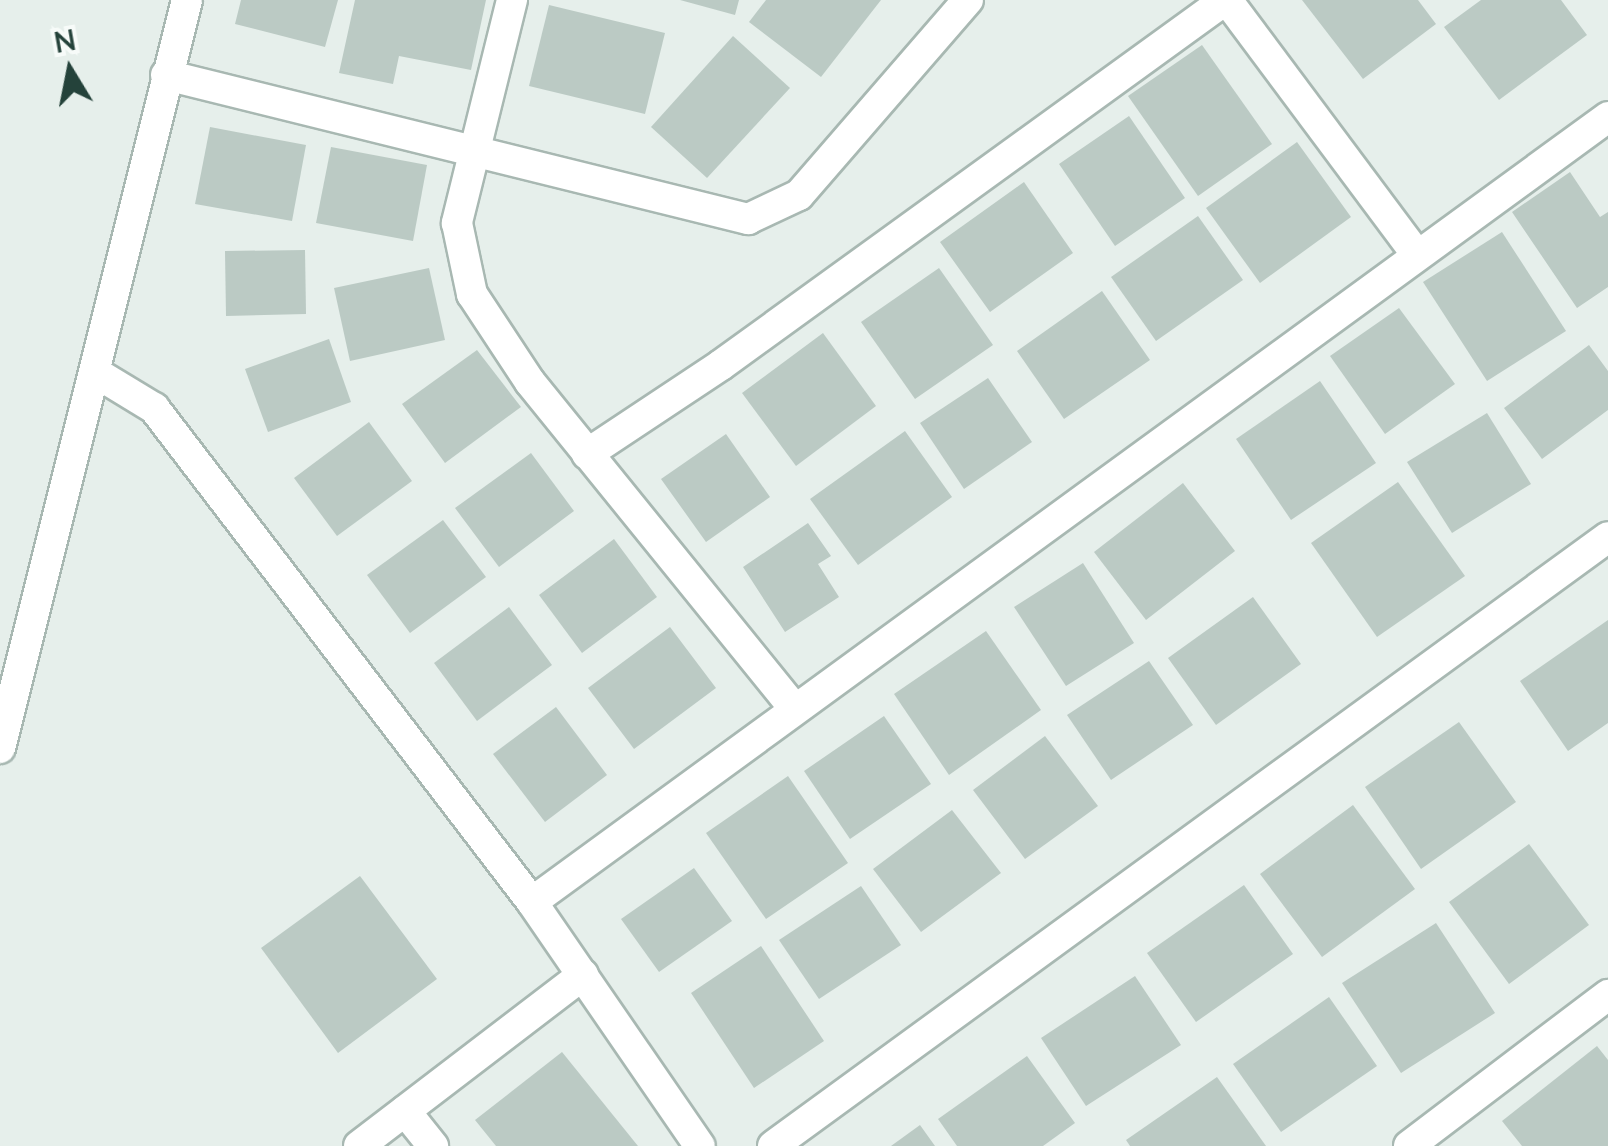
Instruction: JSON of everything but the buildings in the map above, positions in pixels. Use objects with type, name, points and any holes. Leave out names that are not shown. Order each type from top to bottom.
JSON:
[{"type":"street","points":[[0,748],[98,374],[187,0]]},
{"type":"street","points":[[512,0],[492,97],[472,151],[457,222],[472,294],[588,454],[793,707]]},
{"type":"street","points":[[166,76],[748,219],[799,195],[968,0]]},
{"type":"street","points":[[588,454],[721,365],[1226,0],[1416,252]]},
{"type":"street","points":[[532,902],[793,707],[1174,439],[1416,252],[1608,116]]},
{"type":"street","points":[[98,374],[154,408],[532,902],[700,1146]]},
{"type":"street","points":[[773,1146],[1608,536]]},
{"type":"street","points":[[359,1146],[582,975]]},
{"type":"street","points":[[1409,1146],[1608,995]]},
{"type":"street","points":[[405,1110],[434,1146]]}]
